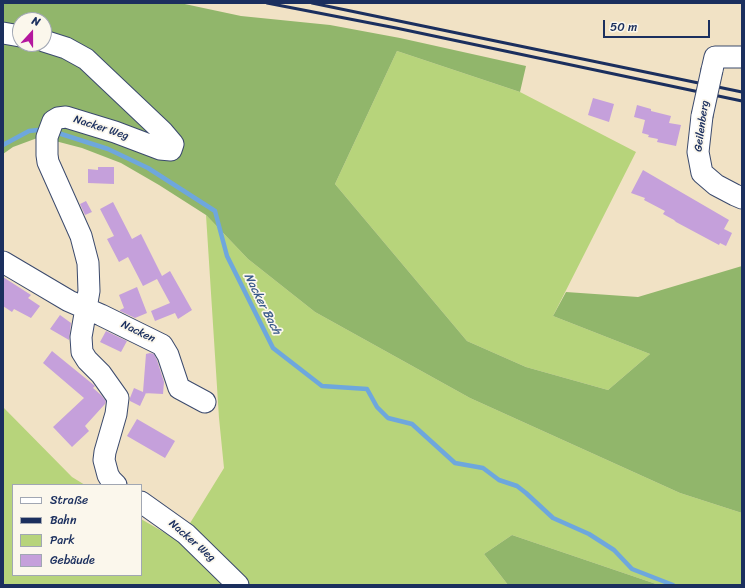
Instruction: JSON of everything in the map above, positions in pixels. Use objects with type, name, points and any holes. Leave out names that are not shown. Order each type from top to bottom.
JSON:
[{"type":"street","name":"Nacker Weg","points":[[52,44],[66,48],[86,59],[162,131],[173,144],[171,150],[160,149],[69,118],[58,118],[51,124],[47,137],[48,162],[81,236],[88,263],[89,275],[87,309],[81,337],[82,352],[87,360],[101,374],[118,398],[119,402],[104,460],[108,475],[115,484]]},
{"type":"street","name":"Geilenberg","points":[[742,57],[713,63],[702,116],[698,152],[702,173],[716,185],[742,198]]},
{"type":"street","points":[[3,262],[55,293],[87,309]]},
{"type":"street","name":"Nacken","points":[[87,309],[162,345],[168,355],[178,388],[204,402]]},
{"type":"street","name":"Nacker Weg","points":[[142,503],[186,534],[238,585]]},
{"type":"green space","points":[[3,3],[180,3],[241,16],[330,25],[400,38],[526,66],[520,92],[397,51],[335,184],[467,341],[526,367],[608,390],[650,354],[553,316],[566,292],[638,297],[742,266],[742,513],[680,493],[470,398],[315,312],[248,259],[206,215],[121,163],[82,148],[40,137],[13,147],[3,154]]},
{"type":"green space","points":[[397,51],[520,92],[636,152],[553,316],[650,354],[608,390],[526,367],[467,341],[335,184]]},
{"type":"green space","points":[[206,215],[248,259],[315,312],[470,398],[680,493],[742,513],[742,585],[659,585],[512,535],[484,554],[508,585],[3,585],[3,407],[72,477],[83,484],[12,484],[12,576],[142,576],[142,520],[179,541],[224,468],[219,418]]},
{"type":"green space","points":[[512,535],[659,585],[508,585],[484,554]]},
{"type":"building","points":[[593,98],[614,104],[609,122],[588,115]]},
{"type":"building","points":[[637,105],[651,109],[651,111],[671,116],[669,123],[681,125],[676,146],[657,142],[658,139],[648,137],[649,135],[642,133],[645,120],[634,117]]},
{"type":"building","points":[[98,167],[114,167],[114,184],[88,183],[88,169],[98,170]]},
{"type":"building","points":[[643,170],[729,220],[724,229],[732,233],[726,246],[720,243],[719,245],[676,222],[663,214],[665,211],[644,200],[645,198],[631,193]]},
{"type":"building","points":[[86,201],[92,212],[85,215],[80,204]]},
{"type":"building","points":[[113,202],[132,239],[141,234],[162,276],[170,271],[192,310],[178,319],[175,313],[155,321],[151,311],[170,303],[157,279],[143,286],[128,257],[119,262],[107,239],[114,236],[100,209]]},
{"type":"building","points":[[3,277],[31,295],[28,298],[40,306],[31,318],[14,309],[12,312],[3,306]]},
{"type":"building","points":[[137,287],[147,313],[135,318],[120,311],[124,308],[119,295]]},
{"type":"building","points":[[60,315],[71,323],[69,340],[50,329]]},
{"type":"building","points":[[106,331],[127,341],[121,352],[100,342]]},
{"type":"building","points":[[52,351],[95,386],[93,388],[106,401],[85,426],[89,431],[72,447],[53,427],[84,398],[43,363]]},
{"type":"building","points":[[150,353],[154,354],[157,360],[164,382],[163,394],[146,393],[140,406],[130,401],[134,388],[143,392],[146,354]]},
{"type":"building","points":[[137,419],[175,441],[165,458],[127,436]]},
{"type":"waterway","name":"Nacker Bach","points":[[3,145],[29,131],[38,130]]},
{"type":"waterway","name":"Nacker Bach","points":[[55,132],[108,149],[148,168],[215,211],[227,256],[273,348],[322,386],[367,389],[377,407],[388,418],[412,424],[455,463],[483,468],[499,480],[517,486],[553,518],[589,534],[614,550],[632,569],[673,585]]},
{"type":"railway","points":[[267,3],[396,28],[742,101]]},
{"type":"railway","points":[[312,3],[742,92]]}]
